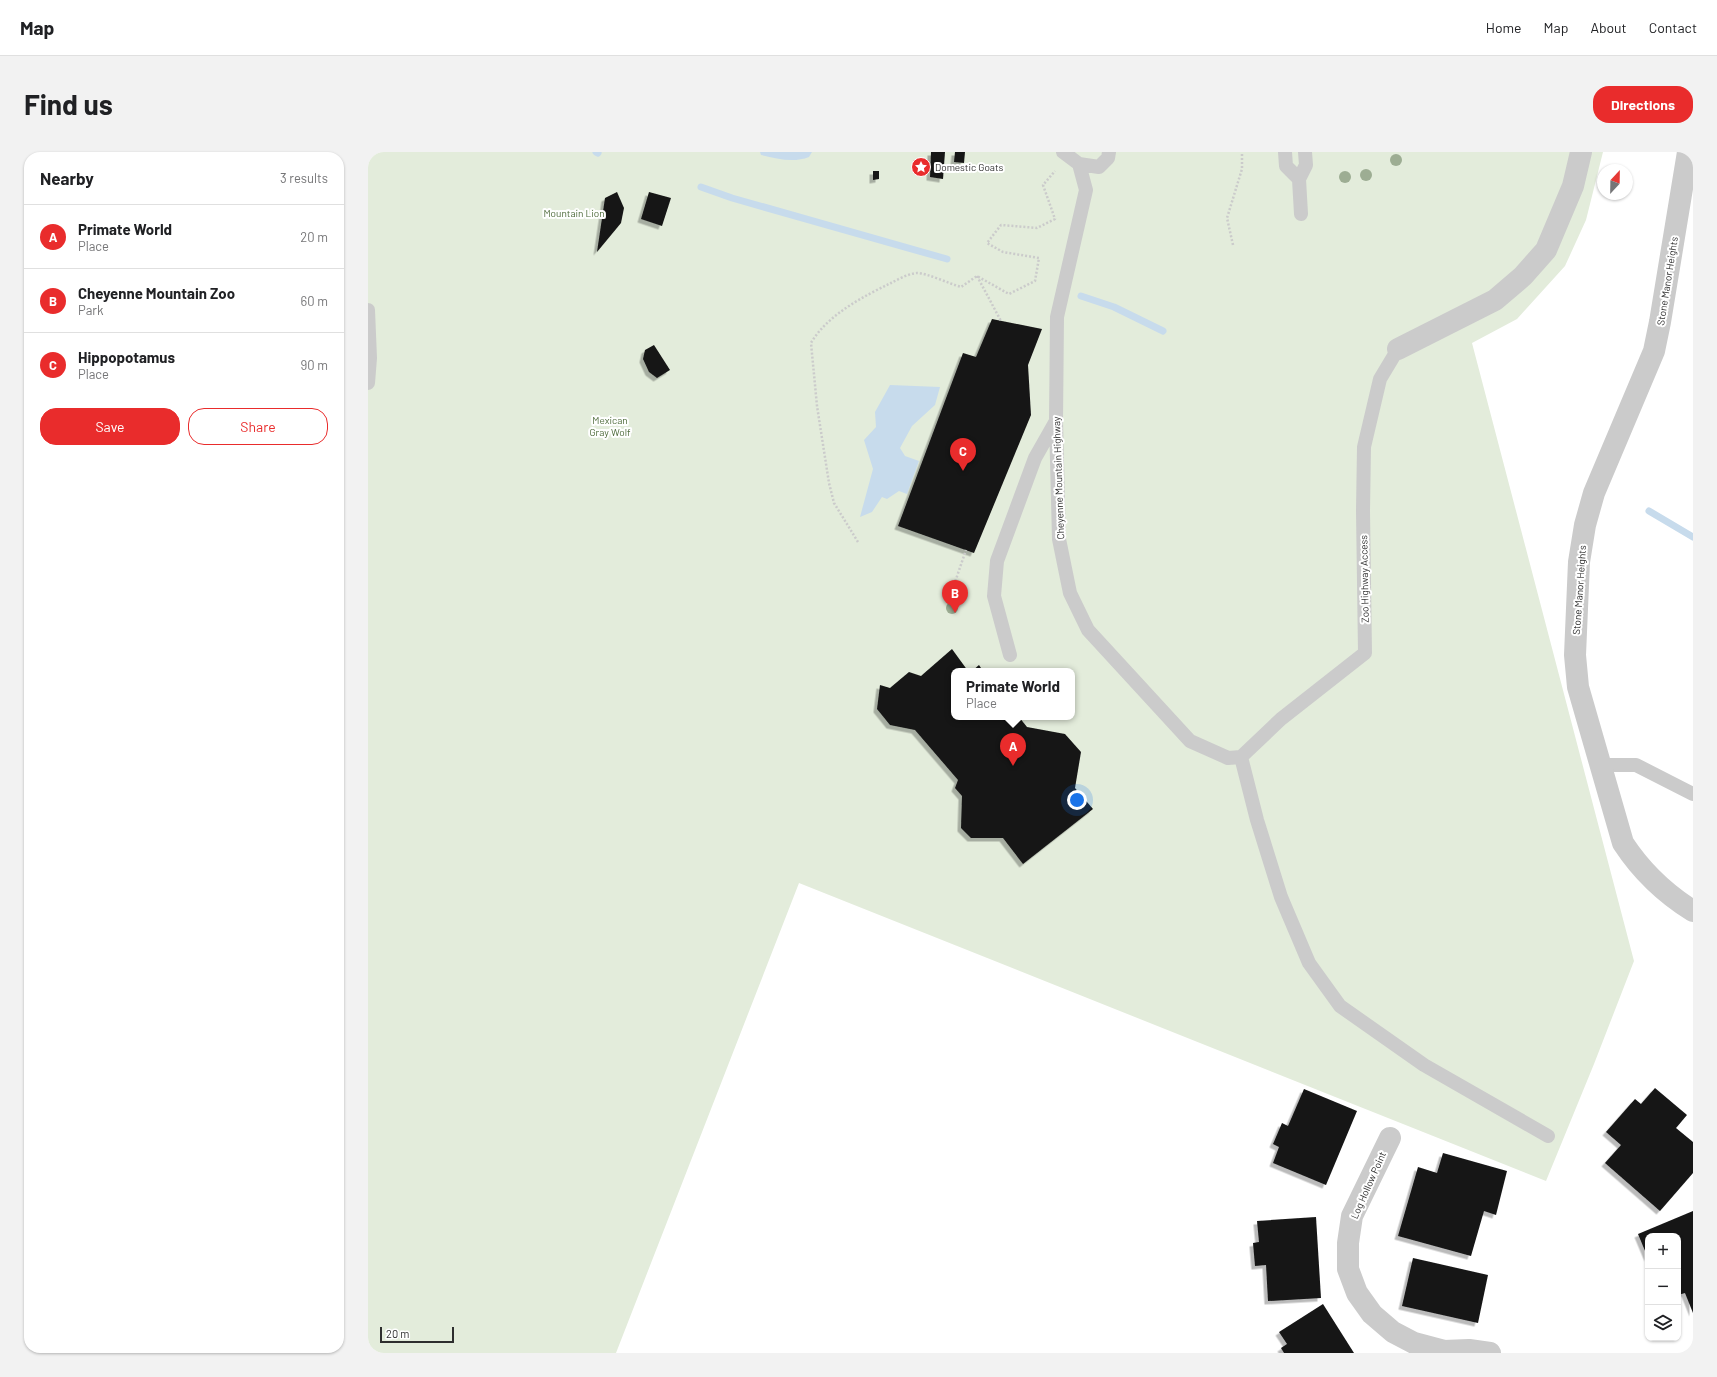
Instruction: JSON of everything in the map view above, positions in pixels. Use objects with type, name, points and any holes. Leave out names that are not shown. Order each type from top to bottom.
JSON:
[{"type":"street","points":[[1398,349],[1495,300],[1524,276],[1546,250],[1573,186],[1581,152]]},
{"type":"street","name":"Stone Manor Heights","points":[[1688,152],[1654,352],[1594,493],[1585,525],[1579,562],[1575,655],[1578,687],[1623,843],[1635,862],[1652,881],[1671,898],[1693,912]]},
{"type":"street","name":"Log Hollow Point","points":[[1390,1138],[1352,1216],[1348,1243],[1348,1268],[1357,1292],[1372,1314],[1393,1332],[1414,1343],[1444,1351],[1469,1350],[1490,1353]]},
{"type":"lane","points":[[1065,154],[1079,164],[1099,167],[1108,158],[1109,152]]},
{"type":"lane","points":[[1285,152],[1286,166],[1298,179]]},
{"type":"lane","points":[[1301,214],[1298,179],[1306,164],[1305,152]]},
{"type":"lane","name":"Cheyenne Mountain Highway","points":[[1079,164],[1086,190],[1057,317],[1056,421],[1059,539],[1070,593],[1088,630],[1190,741],[1228,758],[1241,756]]},
{"type":"lane","points":[[368,310],[370,358],[368,383]]},
{"type":"lane","name":"Zoo Highway Access","points":[[1241,756],[1281,719],[1365,653],[1363,511],[1364,447],[1380,379],[1398,349]]},
{"type":"lane","points":[[1010,655],[994,596],[997,561],[1035,458],[1056,421]]},
{"type":"lane","points":[[1241,756],[1257,820],[1281,897],[1309,963],[1340,1006],[1424,1065],[1548,1136]]},
{"type":"lane","points":[[1601,766],[1636,765],[1693,794]]},
{"type":"path","points":[[1233,245],[1227,218],[1242,169],[1242,152]]},
{"type":"path","points":[[977,276],[1009,294],[1035,281],[1039,258],[1003,252],[987,243],[1001,225],[1037,228],[1055,219],[1043,185],[1065,154]]},
{"type":"path","points":[[858,542],[834,503],[829,483],[811,343],[815,336],[827,324],[859,299],[908,275],[918,273],[960,287],[977,276]]},
{"type":"path","points":[[977,276],[1001,321]]},
{"type":"path","points":[[954,585],[966,550]]},
{"type":"green space","points":[[368,152],[1603,152],[1600,164],[1597,164],[1597,176],[1586,220],[1565,266],[1517,319],[1472,343],[1634,961],[1546,1181],[799,883],[616,1353],[368,1353]]},
{"type":"water","points":[[760,152],[812,152],[809,157],[791,160],[761,155]]},
{"type":"water","points":[[890,385],[940,387],[935,405],[912,426],[900,448],[905,456],[919,461],[907,494],[899,491],[887,499],[882,497],[872,512],[860,517],[873,469],[864,440],[876,427],[875,412]]},
{"type":"building","points":[[931,152],[945,152],[943,179],[930,177]]},
{"type":"building","points":[[955,152],[965,152],[964,163],[954,162]]},
{"type":"building","points":[[873,171],[879,171],[879,179],[873,180]]},
{"type":"building","points":[[617,192],[624,208],[621,223],[597,252],[605,198]]},
{"type":"building","points":[[649,192],[671,198],[662,226],[641,219]]},
{"type":"building","points":[[992,319],[1042,329],[1028,365],[1031,415],[974,553],[898,526],[963,353],[976,357]]},
{"type":"building","points":[[654,345],[670,370],[657,378],[649,372],[643,359],[645,350]]},
{"type":"building","points":[[952,649],[966,668],[951,668],[951,720],[1021,720],[1027,727],[1065,734],[1081,752],[1075,788],[1093,809],[1023,864],[1003,838],[971,838],[961,828],[962,796],[955,788],[958,780],[915,730],[890,725],[877,709],[880,685],[890,688],[909,672],[921,676]]},
{"type":"building","points":[[1655,1088],[1687,1115],[1676,1128],[1693,1142],[1693,1173],[1660,1211],[1605,1163],[1621,1145],[1606,1132],[1635,1099],[1641,1104]]},
{"type":"building","points":[[1304,1089],[1357,1111],[1326,1185],[1273,1163],[1279,1147],[1273,1144],[1282,1123],[1288,1126]]},
{"type":"building","points":[[1443,1153],[1507,1171],[1496,1215],[1484,1211],[1471,1256],[1398,1236],[1418,1167],[1437,1173]]},
{"type":"building","points":[[1693,1211],[1693,1313],[1685,1293],[1681,1294],[1681,1233],[1645,1233],[1645,1251],[1638,1234]]},
{"type":"building","points":[[1316,1217],[1321,1298],[1268,1301],[1266,1265],[1255,1266],[1253,1243],[1259,1242],[1257,1221]]},
{"type":"building","points":[[1413,1258],[1488,1275],[1478,1323],[1402,1306]]},
{"type":"building","points":[[1323,1304],[1354,1353],[1284,1353],[1281,1348],[1287,1344],[1279,1332]]},
{"type":"waterway","points":[[701,187],[732,198],[947,259]]},
{"type":"waterway","points":[[1081,296],[1114,307],[1163,331]]},
{"type":"waterway","points":[[1649,511],[1693,537]]},
{"type":"place","name":"Domestic Goats","points":[[921,167]]},
{"type":"place","name":"Hippopotamus","points":[[963,471]]},
{"type":"place","name":"Cheyenne Mountain Zoo","points":[[955,613]]},
{"type":"place","name":"Primate World","points":[[1013,766]]},
{"type":"park label","name":"Mountain Lion","points":[[574,213]]},
{"type":"park label","name":"Mexican Gray Wolf","points":[[610,426]]}]
